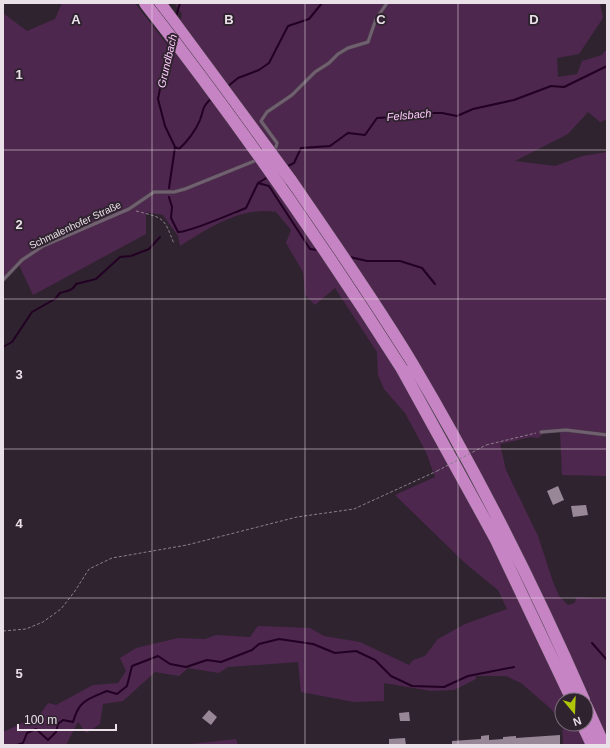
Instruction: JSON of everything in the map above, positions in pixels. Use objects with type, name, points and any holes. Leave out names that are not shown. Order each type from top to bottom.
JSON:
[{"type":"highway","points":[[145,3],[278,181],[355,295],[407,366],[495,538],[568,692]]},
{"type":"highway","points":[[160,3],[294,185],[367,293],[407,366],[505,534],[580,692]]},
{"type":"highway","points":[[166,3],[171,19]]},
{"type":"highway","points":[[594,723],[604,745]]},
{"type":"highway","points":[[586,732],[592,745]]},
{"type":"lane","name":"Schmalenhofer Straße","points":[[3,280],[22,260],[44,246],[129,209],[154,192],[174,192],[185,189],[254,162],[276,147],[277,143],[261,120],[267,112],[292,95],[315,72],[329,63],[338,54],[348,48],[368,42],[376,19],[387,3]]},
{"type":"lane","points":[[541,432],[566,430],[607,435]]},
{"type":"path","points":[[129,209],[159,216],[166,223],[174,244]]},
{"type":"path","points":[[3,631],[26,629],[43,622],[61,609],[76,591],[89,569],[112,558],[187,544],[297,517],[354,509],[436,471],[486,445],[541,432]]},
{"type":"shaded area","points":[[62,3],[135,3],[172,51],[182,14],[174,3],[600,3],[603,18],[579,54],[557,58],[558,77],[577,74],[582,61],[602,55],[607,49],[607,119],[600,122],[588,112],[568,134],[515,161],[555,166],[583,156],[607,152],[607,476],[562,475],[560,432],[543,434],[538,438],[531,437],[500,444],[506,470],[538,536],[559,596],[568,605],[575,603],[576,597],[607,599],[607,745],[563,745],[562,732],[594,732],[594,692],[554,692],[554,712],[521,683],[506,676],[476,676],[476,679],[454,690],[431,691],[384,683],[384,701],[354,702],[301,692],[298,662],[228,667],[219,673],[188,668],[179,676],[155,672],[123,701],[103,704],[100,724],[86,733],[78,722],[66,745],[3,745],[3,732],[27,721],[37,719],[48,703],[56,705],[93,685],[118,683],[126,671],[120,658],[136,648],[178,638],[205,639],[216,635],[250,637],[258,626],[310,628],[324,636],[360,642],[409,665],[413,660],[425,656],[438,639],[465,624],[507,609],[498,590],[466,564],[395,495],[435,477],[426,452],[405,413],[384,389],[378,375],[377,352],[335,288],[315,305],[305,295],[303,272],[286,243],[291,230],[276,212],[250,212],[238,215],[213,226],[180,246],[178,236],[163,215],[146,212],[146,234],[33,295],[19,265],[3,280],[3,13],[27,31],[55,19]]},
{"type":"shaded area","points":[[236,739],[238,745],[182,745]]},
{"type":"building","points":[[558,486],[564,500],[553,505],[547,491]]},
{"type":"building","points":[[586,505],[588,515],[573,517],[571,506]]},
{"type":"building","points":[[209,710],[217,717],[211,725],[202,718]]},
{"type":"building","points":[[409,712],[410,721],[400,721],[399,713]]},
{"type":"building","points":[[489,735],[489,740],[516,736],[516,738],[560,735],[560,745],[452,745],[452,741],[481,739],[481,736]]},
{"type":"building","points":[[405,738],[406,745],[389,745],[389,739]]},
{"type":"waterway","name":"Grundbach","points":[[176,17],[180,3]]},
{"type":"waterway","points":[[227,87],[238,78],[259,70],[269,63],[288,26],[309,19],[322,3]]},
{"type":"waterway","name":"Grundbach","points":[[169,43],[158,99],[165,126],[175,147],[169,188]]},
{"type":"waterway","name":"Felsbach","points":[[286,167],[294,163],[301,148],[330,146],[348,133],[365,135],[377,118],[395,117],[405,113],[442,113],[457,116],[473,109],[514,100],[551,86],[564,87],[607,66]]},
{"type":"waterway","points":[[175,147],[179,149],[191,136],[200,120],[205,106],[212,98]]},
{"type":"waterway","name":"Felsbach","points":[[169,197],[172,207],[171,218],[178,232],[183,231],[246,208],[258,183],[268,177]]},
{"type":"waterway","points":[[258,183],[269,186],[310,249],[318,250]]},
{"type":"waterway","name":"Grundbach","points":[[3,347],[12,342],[32,312],[55,299],[60,293],[71,289],[76,284],[96,279],[120,257],[131,256],[149,249],[160,237]]},
{"type":"waterway","points":[[350,257],[367,261],[400,261],[422,268],[435,284]]},
{"type":"waterway","points":[[17,745],[23,743],[27,733],[36,729],[48,740],[56,732],[58,724],[63,720],[73,722],[78,709],[85,701],[107,691],[117,694],[127,686],[132,666],[158,656],[170,664],[186,667],[207,660],[221,662],[252,650],[259,644],[279,639],[313,644],[335,653],[356,651],[375,660],[391,676],[412,686],[444,687],[468,676],[514,667]]},
{"type":"waterway","points":[[592,643],[607,660]]}]
